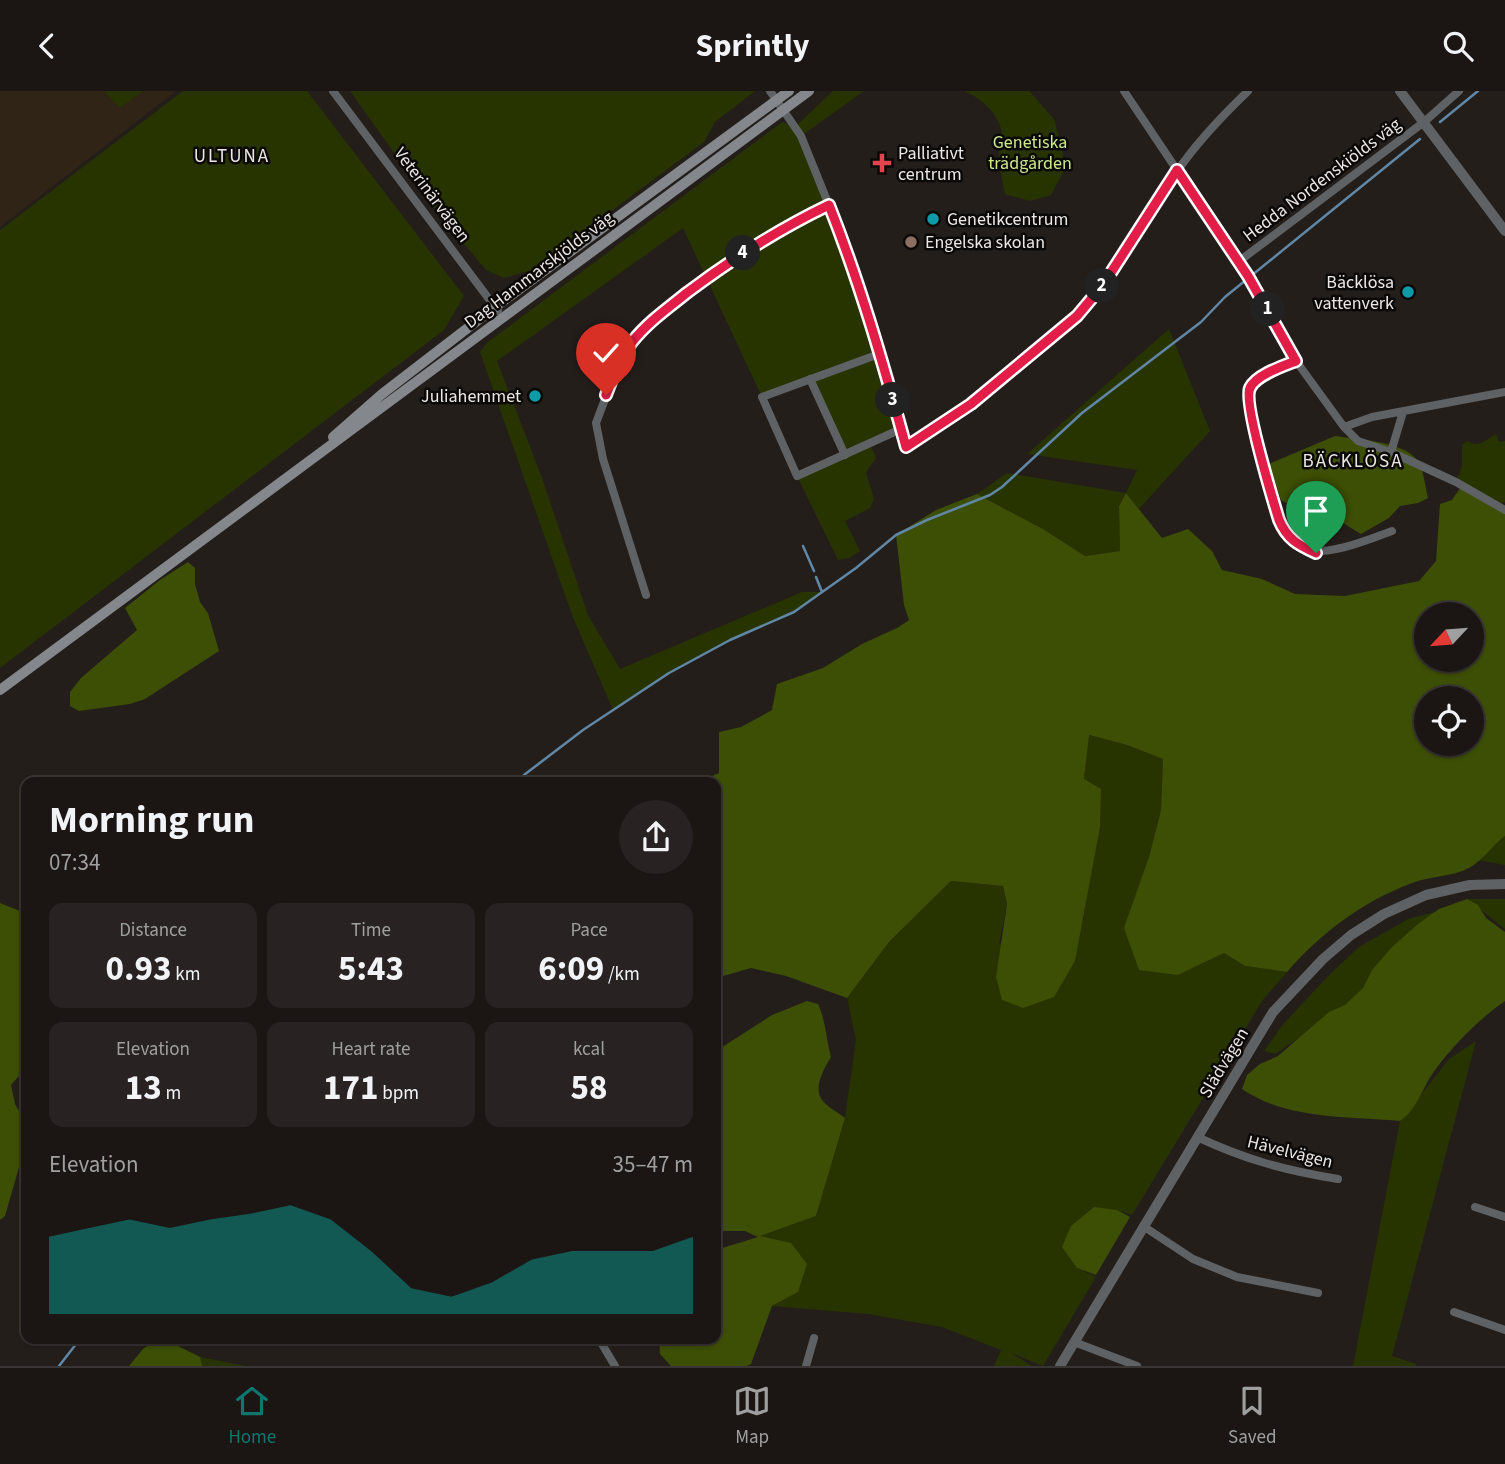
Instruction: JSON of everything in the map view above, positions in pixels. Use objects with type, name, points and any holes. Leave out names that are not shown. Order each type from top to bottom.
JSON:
[{"type":"main road","name":"Dag Hammarskjölds väg","points":[[290,477],[382,394],[495,307],[789,91]]},
{"type":"main road","name":"Dag Hammarskjölds väg","points":[[0,690],[503,320],[777,100],[809,91]]},
{"type":"street","name":"Veterinärvägen","points":[[334,91],[503,320]]},
{"type":"street","points":[[1124,91],[1249,278],[1296,361],[1344,427],[1358,440],[1456,481],[1505,510]]},
{"type":"street","points":[[777,100],[801,136],[843,240],[906,447],[971,404],[1077,316],[1103,285],[1177,170],[1248,91]]},
{"type":"street","points":[[1400,91],[1505,231]]},
{"type":"street","name":"Hedda Nordenskiölds väg","points":[[1238,263],[1424,122],[1459,91]]},
{"type":"street","points":[[646,595],[603,459],[596,423],[615,370],[654,318],[729,262],[792,223],[829,205]]},
{"type":"street","points":[[879,354],[762,397],[797,476],[901,429]]},
{"type":"street","points":[[1296,361],[1276,368],[1252,383],[1247,392],[1273,502],[1285,534],[1297,545],[1316,553],[1392,531]]},
{"type":"street","points":[[810,379],[845,455]]},
{"type":"street","points":[[1344,427],[1373,417],[1505,392]]},
{"type":"street","points":[[1391,452],[1403,412]]},
{"type":"street","name":"Slädvägen","points":[[1060,1366],[1273,1012],[1323,959],[1351,935],[1384,914],[1426,895],[1470,885],[1505,884]]},
{"type":"street","name":"Hävelvägen","points":[[1197,1137],[1236,1155],[1282,1170],[1338,1179]]},
{"type":"street","points":[[1475,1207],[1505,1217]]},
{"type":"street","points":[[1143,1226],[1194,1259],[1237,1277],[1318,1293]]},
{"type":"street","points":[[1454,1312],[1505,1330]]},
{"type":"street","points":[[806,1366],[814,1338]]},
{"type":"street","points":[[1074,1342],[1138,1366]]},
{"type":"street","points":[[602,1344],[615,1366]]},
{"type":"shaded area","points":[[0,91],[176,91],[0,227]]},
{"type":"green space","points":[[104,91],[143,91],[120,108]]},
{"type":"green space","points":[[183,91],[307,91],[464,296],[444,330],[0,668],[0,230]]},
{"type":"green space","points":[[350,91],[755,91],[715,122],[704,142],[532,270],[504,278],[486,270],[427,199]]},
{"type":"green space","points":[[833,91],[864,91],[801,136],[843,240],[901,429],[870,444],[876,458],[866,472],[874,499],[870,508],[845,521],[860,551],[849,558],[838,560],[797,476],[845,455],[810,379],[762,397],[683,228],[497,361],[542,478],[588,615],[620,669],[802,592],[822,592],[794,612],[730,640],[669,673],[613,710],[572,615],[480,352],[488,342],[782,122],[796,126]]},
{"type":"green space","name":"Genetiska trädgården","points":[[964,91],[1029,91],[1054,119],[1062,148],[1064,171],[1051,195],[1030,201],[1005,194],[999,156],[999,123],[987,106]]},
{"type":"green space","points":[[1169,329],[1210,431],[1139,509],[1126,493],[1137,470],[1027,454]]},
{"type":"green space","points":[[1496,434],[1499,442],[1505,441],[1505,502],[1497,505],[1456,482],[1462,466],[1462,445],[1467,441],[1479,444]]},
{"type":"green space","points":[[1335,436],[1379,442],[1410,453],[1421,468],[1428,498],[1400,506],[1389,518],[1361,534],[1315,507],[1281,500],[1269,464]]},
{"type":"green space","points":[[1007,473],[1126,493],[1119,506],[1120,551],[1085,556],[1043,529],[977,494]]},
{"type":"green space","points":[[1461,487],[1505,510],[1505,836],[1474,865],[1462,871],[1412,883],[1376,899],[1329,931],[1287,972],[1245,966],[1224,953],[1178,975],[1139,970],[1124,928],[1149,857],[1161,810],[1163,759],[1127,745],[1089,735],[1084,779],[1101,789],[1100,827],[1075,961],[1054,997],[1023,1008],[1002,1000],[996,977],[1007,904],[1003,886],[951,881],[889,942],[847,998],[786,976],[751,968],[721,977],[721,777],[710,777],[719,773],[719,732],[741,727],[772,710],[777,684],[823,668],[909,620],[904,605],[896,535],[936,510],[977,494],[1043,529],[1085,556],[1120,551],[1119,506],[1126,493],[1162,538],[1188,529],[1212,551],[1222,570],[1262,579],[1295,594],[1345,596],[1419,581],[1436,561],[1440,504],[1452,500]]},
{"type":"green space","points":[[188,562],[195,568],[195,584],[200,602],[208,613],[219,651],[145,699],[130,704],[79,711],[70,706],[70,692],[81,678],[137,630],[125,608]]},
{"type":"green space","points":[[1088,735],[1127,745],[1163,759],[1161,810],[1149,857],[1178,975],[1224,953],[1245,966],[1287,972],[1262,1001],[1132,1215],[1117,1210],[1077,1268],[1096,1277],[1043,1366],[1011,1353],[1032,1366],[994,1366],[1001,1350],[942,1327],[868,1314],[772,1306],[798,1292],[759,1236],[816,1216],[845,1118],[856,1040],[847,998],[889,942],[951,881],[1003,886],[1007,904],[999,944],[1083,921],[1089,881],[1084,779]]},
{"type":"green space","points":[[1505,836],[1505,865],[1478,860]]},
{"type":"green space","points":[[1467,899],[1505,899],[1505,929]]},
{"type":"green space","points":[[1467,899],[1478,905],[1486,918],[1505,932],[1505,1001],[1455,1045],[1431,1076],[1406,1117],[1400,1121],[1318,1115],[1278,1106],[1242,1089],[1247,1075],[1260,1064],[1278,1056],[1329,1012],[1345,1005],[1363,988],[1372,970],[1392,947],[1418,924],[1439,909]]},
{"type":"green space","points":[[0,903],[21,913],[21,1074],[11,1085],[15,1104],[21,1114],[21,1160],[5,1216],[0,1220]]},
{"type":"green space","points":[[1446,909],[1363,996],[1275,1054],[1264,1051],[1284,1023],[1359,947],[1408,919]]},
{"type":"green space","points":[[807,1001],[818,1004],[831,1057],[820,1078],[820,1095],[827,1105],[845,1118],[816,1216],[760,1236],[791,1243],[807,1264],[798,1292],[772,1306],[751,1364],[671,1366],[660,1354],[659,1344],[721,1344],[721,1248],[758,1237],[745,1231],[721,1231],[721,1048],[772,1015]]},
{"type":"green space","points":[[1476,1041],[1392,1356],[1416,1366],[1353,1366],[1400,1121],[1449,1059]]},
{"type":"green space","points":[[1094,1207],[1117,1210],[1130,1217],[1096,1275],[1077,1268],[1062,1247],[1071,1226]]},
{"type":"green space","points":[[150,1344],[174,1344],[200,1357],[202,1366],[129,1366]]},
{"type":"green space","points":[[200,1357],[246,1366],[202,1366]]},
{"type":"waterway","points":[[1440,122],[1478,91]]},
{"type":"waterway","points":[[523,777],[583,730],[669,673],[730,640],[794,612],[856,568],[896,535],[990,495],[1002,487],[1082,413],[1201,322],[1225,297],[1420,139]]},
{"type":"waterway","points":[[803,546],[814,571]]},
{"type":"waterway","points":[[816,577],[822,592]]},
{"type":"waterway","points":[[59,1366],[76,1344]]},
{"type":"place","name":"Palliativt centrum","points":[[882,163]]},
{"type":"place","name":"Genetikcentrum","points":[[933,219]]},
{"type":"place","name":"Engelska skolan","points":[[911,242]]},
{"type":"place","name":"Bäcklösa vattenverk","points":[[1408,292]]},
{"type":"place","name":"Juliahemmet","points":[[535,396]]},
{"type":"district","name":"ULTUNA","points":[[232,156]]},
{"type":"district","name":"BÄCKLÖSA","points":[[1353,461]]},
{"type":"route","points":[[606,395],[615,370],[654,318],[729,262],[792,223],[829,205],[843,240],[889,384],[906,447],[971,404],[1077,316],[1103,285],[1177,170],[1261,296],[1296,361],[1276,368],[1252,383],[1247,392],[1271,493],[1285,534],[1297,545],[1316,553]]}]
